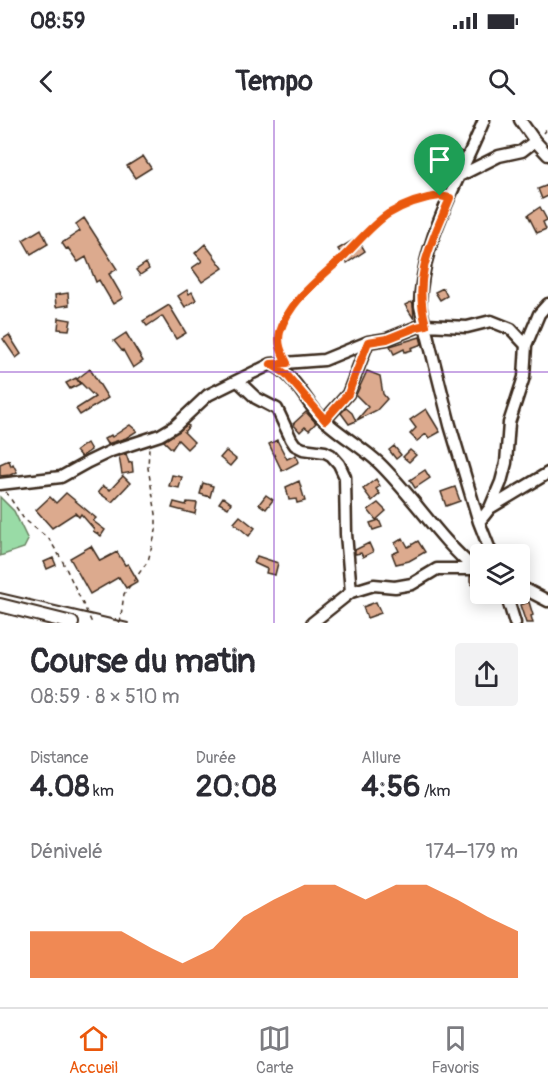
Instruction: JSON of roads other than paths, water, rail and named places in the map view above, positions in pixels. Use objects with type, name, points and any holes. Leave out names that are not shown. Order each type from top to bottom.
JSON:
[{"type":"street","points":[[484,120],[431,243],[423,271],[420,306],[450,425],[488,544]]},
{"type":"street","points":[[520,120],[539,138],[548,155]]},
{"type":"street","points":[[461,175],[499,156],[522,151],[539,138]]},
{"type":"street","points":[[479,522],[490,508],[501,482],[506,463],[509,423],[525,377],[526,345],[539,314],[548,304]]},
{"type":"street","points":[[0,484],[61,477],[111,451],[175,426],[208,395],[271,364],[324,360],[368,342],[387,339],[426,325],[467,327],[491,321],[511,329],[526,345]]},
{"type":"street","points":[[325,420],[348,394],[368,342]]},
{"type":"street","points":[[271,364],[286,374],[325,420],[378,463],[404,489],[422,515],[455,553],[470,563]]},
{"type":"street","points":[[238,381],[256,398],[277,409],[295,445],[331,455],[342,469],[345,477],[346,534],[351,592]]},
{"type":"street","points":[[490,508],[548,473]]},
{"type":"street","points":[[312,623],[351,592],[374,585],[395,587],[412,584],[437,569],[470,569]]},
{"type":"street","points":[[530,592],[548,601]]},
{"type":"street","points":[[509,604],[515,623]]},
{"type":"street","points":[[0,605],[47,620],[70,623]]},
{"type":"railway","points":[[0,593],[128,623]]}]
